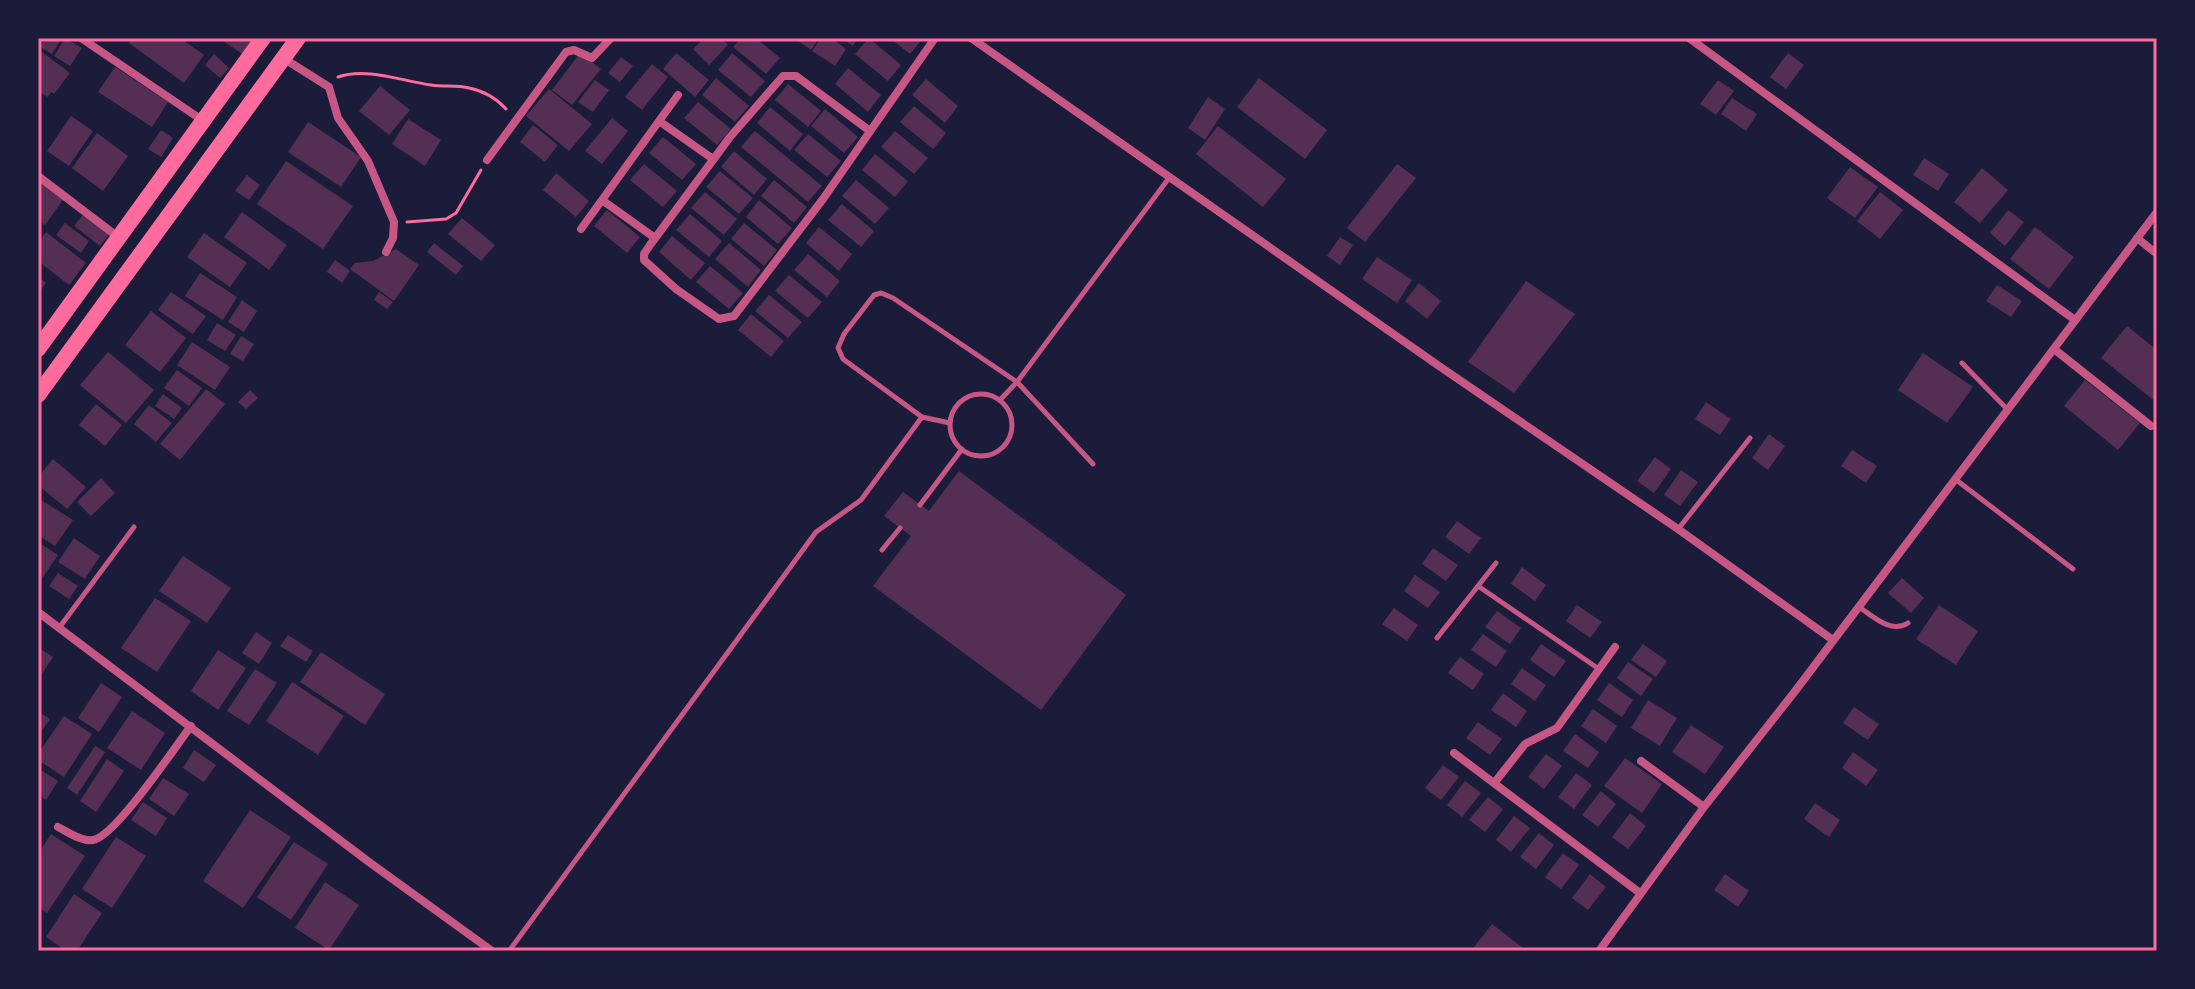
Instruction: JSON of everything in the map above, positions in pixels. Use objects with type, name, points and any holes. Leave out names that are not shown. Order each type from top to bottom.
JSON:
[{"type":"main road","points":[[38,349],[263,38]]},
{"type":"main road","points":[[38,395],[298,38]]},
{"type":"street","points":[[81,38],[202,120]]},
{"type":"street","points":[[487,160],[566,52],[574,50],[592,58],[611,38]]},
{"type":"street","points":[[870,131],[805,82],[789,75],[783,76],[713,159],[644,254],[644,260],[676,289],[719,319],[731,318],[795,237],[870,131],[935,38]]},
{"type":"street","points":[[971,38],[1833,640]]},
{"type":"street","points":[[1689,38],[2075,320]]},
{"type":"street","points":[[283,58],[329,87],[338,118],[368,161],[394,222],[393,238],[386,252]]},
{"type":"street","points":[[581,229],[678,95]]},
{"type":"street","points":[[659,121],[713,159]]},
{"type":"street","points":[[38,176],[119,238]]},
{"type":"street","points":[[602,200],[655,238]]},
{"type":"street","points":[[1599,951],[1704,807],[2157,212]]},
{"type":"street","points":[[2137,238],[2157,254]]},
{"type":"street","points":[[2054,349],[2151,426]]},
{"type":"street","points":[[38,612],[492,951]]},
{"type":"street","points":[[1495,782],[1525,744],[1557,728],[1615,647]]},
{"type":"street","points":[[58,827],[83,839],[93,840],[103,836],[191,726]]},
{"type":"street","points":[[1454,753],[1640,893]]},
{"type":"street","points":[[1641,761],[1704,807]]},
{"type":"lane","points":[[1000,400],[1017,382],[1169,178]]},
{"type":"lane","points":[[950,423],[922,417],[843,359],[838,348],[844,334],[874,295],[881,293],[893,298],[1017,382],[1093,464]]},
{"type":"lane","points":[[1962,363],[2007,409]]},
{"type":"lane","points":[[982,394],[1000,400],[1007,407],[1012,426],[1006,444],[989,455],[980,456],[962,449],[955,442],[950,423],[952,413],[964,399],[982,394]]},
{"type":"lane","points":[[509,951],[816,532],[861,500],[922,417]]},
{"type":"lane","points":[[1678,529],[1750,438]]},
{"type":"lane","points":[[920,505],[962,449]]},
{"type":"lane","points":[[1955,479],[2073,569]]},
{"type":"lane","points":[[58,628],[134,527]]},
{"type":"lane","points":[[882,550],[900,528]]},
{"type":"lane","points":[[1437,638],[1496,563]]},
{"type":"lane","points":[[1478,586],[1600,670]]},
{"type":"lane","points":[[1859,607],[1891,627],[1901,628],[1908,623]]},
{"type":"path","points":[[329,87],[340,75],[362,75],[469,88],[495,97],[517,121]]},
{"type":"path","points":[[394,222],[446,219],[456,213],[487,160]]},
{"type":"building","points":[[45,38],[62,38],[52,54],[40,47]]},
{"type":"building","points":[[65,38],[82,48],[70,66],[54,56]]},
{"type":"building","points":[[132,38],[180,38],[204,55],[184,83],[129,43]]},
{"type":"building","points":[[219,38],[257,38],[245,56]]},
{"type":"building","points":[[704,38],[722,38],[728,45],[709,65],[693,49]]},
{"type":"building","points":[[741,38],[756,38],[780,58],[766,74],[733,47]]},
{"type":"building","points":[[794,38],[819,38],[811,50]]},
{"type":"building","points":[[821,38],[831,38],[846,49],[835,66],[812,51]]},
{"type":"building","points":[[841,38],[858,38],[853,46]]},
{"type":"building","points":[[869,38],[901,65],[888,81],[855,54]]},
{"type":"building","points":[[890,38],[923,38],[910,54]]},
{"type":"building","points":[[38,49],[70,73],[48,97],[38,91],[41,84],[38,82]]},
{"type":"building","points":[[580,53],[601,69],[572,105],[552,90]]},
{"type":"building","points":[[676,53],[709,80],[695,97],[663,69]]},
{"type":"building","points":[[732,53],[765,81],[751,97],[718,70]]},
{"type":"building","points":[[1788,53],[1804,65],[1786,89],[1770,77]]},
{"type":"building","points":[[214,54],[229,68],[220,78],[205,65]]},
{"type":"building","points":[[621,57],[633,66],[620,82],[608,73]]},
{"type":"building","points":[[652,64],[668,77],[642,110],[625,97]]},
{"type":"building","points":[[115,67],[168,102],[152,127],[98,92]]},
{"type":"building","points":[[848,68],[881,95],[868,112],[835,84]]},
{"type":"building","points":[[716,78],[749,106],[735,122],[702,95]]},
{"type":"building","points":[[1259,78],[1327,130],[1305,159],[1237,107]]},
{"type":"building","points":[[926,79],[958,106],[945,123],[912,95]]},
{"type":"building","points":[[595,80],[609,90],[593,112],[578,102]]},
{"type":"building","points":[[1718,80],[1734,91],[1716,115],[1700,104]]},
{"type":"building","points":[[788,84],[821,111],[808,127],[775,100]]},
{"type":"building","points":[[380,86],[410,110],[389,135],[359,111]]},
{"type":"building","points":[[549,89],[592,124],[569,151],[526,116]]},
{"type":"building","points":[[1208,97],[1225,109],[1205,140],[1188,128]]},
{"type":"building","points":[[1732,98],[1757,114],[1746,131],[1721,114]]},
{"type":"building","points":[[698,102],[731,129],[717,145],[684,118]]},
{"type":"building","points":[[914,106],[946,133],[933,149],[900,122]]},
{"type":"building","points":[[770,107],[803,134],[790,151],[757,123]]},
{"type":"building","points":[[825,109],[858,137],[844,153],[811,126]]},
{"type":"building","points":[[71,116],[93,131],[69,166],[47,151]]},
{"type":"building","points":[[612,118],[628,131],[602,164],[585,151]]},
{"type":"building","points":[[408,119],[441,140],[425,166],[392,144]]},
{"type":"building","points":[[308,122],[361,157],[341,187],[288,152]]},
{"type":"building","points":[[533,125],[558,145],[545,162],[520,142]]},
{"type":"building","points":[[1218,126],[1286,179],[1263,207],[1196,154]]},
{"type":"building","points":[[161,130],[173,138],[161,157],[148,149]]},
{"type":"building","points":[[755,131],[822,186],[808,202],[741,147]]},
{"type":"building","points":[[895,131],[928,158],[914,174],[881,147]]},
{"type":"building","points":[[97,133],[128,156],[103,191],[72,168]]},
{"type":"building","points":[[808,134],[841,161],[827,177],[794,150]]},
{"type":"building","points":[[663,137],[696,164],[682,180],[649,153]]},
{"type":"building","points":[[734,151],[767,179],[754,195],[721,167]]},
{"type":"building","points":[[875,154],[908,181],[895,197],[862,170]]},
{"type":"building","points":[[1924,158],[1949,174],[1938,191],[1913,175]]},
{"type":"building","points":[[286,161],[353,206],[323,249],[257,204]]},
{"type":"building","points":[[644,164],[677,191],[663,207],[630,180]]},
{"type":"building","points":[[1397,164],[1416,178],[1365,242],[1347,228]]},
{"type":"building","points":[[1850,167],[1878,187],[1855,218],[1827,198]]},
{"type":"building","points":[[1982,168],[2008,190],[1980,223],[1954,202]]},
{"type":"building","points":[[720,171],[753,198],[739,214],[706,187]]},
{"type":"building","points":[[556,173],[589,201],[576,217],[543,190]]},
{"type":"building","points":[[247,175],[260,185],[249,200],[235,191]]},
{"type":"building","points":[[38,177],[65,197],[45,225],[38,220]]},
{"type":"building","points":[[774,180],[807,207],[794,223],[761,196]]},
{"type":"building","points":[[856,180],[889,208],[875,224],[842,196]]},
{"type":"building","points":[[705,192],[737,219],[724,235],[691,208]]},
{"type":"building","points":[[1880,192],[1903,210],[1880,239],[1857,221]]},
{"type":"building","points":[[759,200],[792,228],[778,244],[746,217]]},
{"type":"building","points":[[842,204],[874,231],[861,247],[828,220]]},
{"type":"building","points":[[607,210],[640,237],[627,253],[594,226]]},
{"type":"building","points":[[2008,210],[2024,222],[2005,246],[1990,233]]},
{"type":"building","points":[[85,212],[111,232],[100,246],[74,226]]},
{"type":"building","points":[[242,212],[287,245],[269,270],[224,237]]},
{"type":"building","points":[[690,214],[722,241],[709,257],[676,230]]},
{"type":"building","points":[[462,218],[495,245],[481,261],[448,234]]},
{"type":"building","points":[[65,223],[89,241],[81,253],[56,235]]},
{"type":"building","points":[[744,223],[777,250],[764,266],[731,239]]},
{"type":"building","points":[[819,227],[852,254],[839,271],[806,243]]},
{"type":"building","points":[[2035,227],[2074,257],[2049,289],[2010,259]]},
{"type":"building","points":[[46,232],[86,263],[69,285],[38,261],[38,243]]},
{"type":"building","points":[[204,233],[247,263],[230,287],[187,257]]},
{"type":"building","points":[[672,236],[705,263],[691,280],[659,252]]},
{"type":"building","points":[[1340,237],[1353,245],[1340,265],[1327,256]]},
{"type":"building","points":[[434,243],[463,266],[456,275],[427,252]]},
{"type":"building","points":[[729,243],[761,270],[748,287],[715,259]]},
{"type":"building","points":[[396,249],[419,265],[394,301],[350,269],[355,263],[373,261]]},
{"type":"building","points":[[808,254],[840,281],[827,297],[794,270]]},
{"type":"building","points":[[1377,257],[1412,280],[1397,303],[1362,279]]},
{"type":"building","points":[[335,260],[350,271],[342,283],[327,272]]},
{"type":"building","points":[[710,266],[743,293],[729,309],[696,282]]},
{"type":"building","points":[[200,273],[237,297],[223,320],[185,296]]},
{"type":"building","points":[[789,275],[822,302],[808,318],[775,291]]},
{"type":"building","points":[[38,277],[46,283],[38,294]]},
{"type":"building","points":[[1526,281],[1575,314],[1514,393],[1468,362]]},
{"type":"building","points":[[1419,283],[1441,301],[1427,319],[1405,301]]},
{"type":"building","points":[[1997,285],[2022,301],[2011,317],[1986,301]]},
{"type":"building","points":[[171,292],[206,316],[193,334],[158,310]]},
{"type":"building","points":[[379,292],[393,302],[387,309],[374,300]]},
{"type":"building","points":[[769,295],[802,322],[788,338],[755,311]]},
{"type":"building","points":[[242,300],[257,311],[244,332],[228,322]]},
{"type":"building","points":[[151,311],[186,338],[160,372],[125,345]]},
{"type":"building","points":[[751,314],[784,341],[771,357],[738,330]]},
{"type":"building","points":[[217,323],[236,335],[225,351],[207,340]]},
{"type":"building","points":[[2127,326],[2157,350],[2157,403],[2101,358]]},
{"type":"building","points":[[241,336],[254,344],[243,361],[230,354]]},
{"type":"building","points":[[192,342],[230,367],[215,390],[177,365]]},
{"type":"building","points":[[108,352],[154,390],[126,423],[80,385]]},
{"type":"building","points":[[1923,353],[1973,387],[1947,423],[1898,390]]},
{"type":"building","points":[[177,370],[202,388],[189,406],[164,388]]},
{"type":"building","points":[[2085,380],[2140,423],[2118,450],[2064,406]]},
{"type":"building","points":[[206,389],[225,404],[180,460],[160,444]]},
{"type":"building","points":[[250,390],[258,398],[246,409],[238,402]]},
{"type":"building","points":[[163,394],[182,408],[174,419],[155,406]]},
{"type":"building","points":[[1706,402],[1731,419],[1720,435],[1695,419]]},
{"type":"building","points":[[96,404],[122,425],[105,446],[79,425]]},
{"type":"building","points":[[149,405],[172,423],[156,442],[134,424]]},
{"type":"building","points":[[1769,434],[1785,446],[1768,470],[1752,458]]},
{"type":"building","points":[[1852,450],[1877,466],[1866,483],[1841,466]]},
{"type":"building","points":[[1655,457],[1671,469],[1654,493],[1637,481]]},
{"type":"building","points":[[53,459],[86,487],[67,509],[38,485],[38,477]]},
{"type":"building","points":[[1681,470],[1698,482],[1680,506],[1664,495]]},
{"type":"building","points":[[959,471],[1126,595],[1041,710],[873,586],[911,536],[884,516],[903,492],[929,511]]},
{"type":"building","points":[[101,478],[115,493],[91,516],[77,502]]},
{"type":"building","points":[[38,498],[73,520],[55,546],[38,535]]},
{"type":"building","points":[[1457,521],[1481,538],[1469,554],[1445,537]]},
{"type":"building","points":[[74,538],[100,556],[85,579],[58,562]]},
{"type":"building","points":[[38,542],[58,555],[41,580],[38,578]]},
{"type":"building","points":[[1433,548],[1458,565],[1446,581],[1422,564]]},
{"type":"building","points":[[183,556],[231,588],[207,623],[159,591]]},
{"type":"building","points":[[1522,567],[1546,585],[1535,601],[1511,584]]},
{"type":"building","points":[[58,573],[78,586],[69,599],[49,586]]},
{"type":"building","points":[[1415,575],[1440,592],[1428,608],[1404,591]]},
{"type":"building","points":[[1902,578],[1924,598],[1911,613],[1888,593]]},
{"type":"building","points":[[155,598],[191,621],[157,672],[121,648]]},
{"type":"building","points":[[1577,605],[1602,622],[1590,638],[1566,621]]},
{"type":"building","points":[[1939,605],[1978,631],[1956,665],[1916,639]]},
{"type":"building","points":[[1394,608],[1418,625],[1407,641],[1382,624]]},
{"type":"building","points":[[1497,611],[1521,628],[1510,644],[1485,627]]},
{"type":"building","points":[[256,632],[272,643],[259,664],[242,653]]},
{"type":"building","points":[[1483,634],[1507,651],[1496,667],[1471,650]]},
{"type":"building","points":[[288,635],[313,651],[306,662],[280,646]]},
{"type":"building","points":[[1541,644],[1566,661],[1554,677],[1530,660]]},
{"type":"building","points":[[1643,644],[1667,661],[1656,677],[1631,660]]},
{"type":"building","points":[[38,647],[53,657],[38,680]]},
{"type":"building","points":[[218,650],[246,668],[218,710],[191,691]]},
{"type":"building","points":[[321,652],[385,694],[365,725],[300,682]]},
{"type":"building","points":[[1460,657],[1484,674],[1473,690],[1448,673]]},
{"type":"building","points":[[1628,662],[1653,679],[1641,696],[1617,678]]},
{"type":"building","points":[[1522,668],[1546,685],[1535,701],[1511,684]]},
{"type":"building","points":[[255,669],[277,683],[249,725],[227,711]]},
{"type":"building","points":[[292,682],[344,716],[318,755],[266,721]]},
{"type":"building","points":[[101,683],[122,697],[99,732],[78,718]]},
{"type":"building","points":[[1609,683],[1633,700],[1622,717],[1597,700]]},
{"type":"building","points":[[1503,693],[1527,711],[1516,727],[1491,710]]},
{"type":"building","points":[[1648,700],[1677,718],[1660,746],[1631,728]]},
{"type":"building","points":[[1854,707],[1879,724],[1868,740],[1843,723]]},
{"type":"building","points":[[1593,709],[1617,726],[1606,743],[1581,726]]},
{"type":"building","points":[[38,711],[50,719],[38,736]]},
{"type":"building","points":[[132,711],[165,733],[141,770],[107,748]]},
{"type":"building","points":[[64,716],[92,734],[64,777],[38,760],[38,754]]},
{"type":"building","points":[[1478,722],[1502,739],[1490,755],[1466,738]]},
{"type":"building","points":[[1691,725],[1724,747],[1705,774],[1672,752]]},
{"type":"building","points":[[1575,734],[1599,752],[1588,768],[1563,751]]},
{"type":"building","points":[[95,746],[105,752],[77,795],[67,788]]},
{"type":"building","points":[[194,750],[216,765],[204,782],[183,768]]},
{"type":"building","points":[[1853,752],[1878,770],[1866,786],[1842,768]]},
{"type":"building","points":[[1546,754],[1562,766],[1544,789],[1528,777]]},
{"type":"building","points":[[1625,758],[1662,784],[1642,813],[1604,786]]},
{"type":"building","points":[[107,759],[124,771],[96,812],[80,801]]},
{"type":"building","points":[[1443,765],[1459,777],[1441,800],[1425,788]]},
{"type":"building","points":[[38,768],[58,781],[46,800],[38,795]]},
{"type":"building","points":[[1576,773],[1592,785],[1574,809],[1558,797]]},
{"type":"building","points":[[163,778],[189,794],[174,816],[149,799]]},
{"type":"building","points":[[1465,781],[1481,793],[1462,817],[1447,805]]},
{"type":"building","points":[[1601,791],[1616,804],[1598,827],[1582,815]]},
{"type":"building","points":[[1488,797],[1503,809],[1485,832],[1469,820]]},
{"type":"building","points":[[143,802],[167,818],[156,836],[131,820]]},
{"type":"building","points":[[1815,803],[1840,820],[1829,837],[1804,819]]},
{"type":"building","points":[[250,810],[291,837],[243,908],[203,881]]},
{"type":"building","points":[[1630,813],[1646,826],[1628,849],[1612,837]]},
{"type":"building","points":[[1514,816],[1530,828],[1511,852],[1496,840]]},
{"type":"building","points":[[1539,833],[1554,845],[1536,869],[1520,857]]},
{"type":"building","points":[[51,834],[85,856],[47,913],[38,907],[38,854]]},
{"type":"building","points":[[116,837],[146,856],[112,908],[82,889]]},
{"type":"building","points":[[294,842],[328,864],[291,920],[257,897]]},
{"type":"building","points":[[1563,853],[1579,865],[1561,889],[1545,877]]},
{"type":"building","points":[[1590,874],[1606,887],[1588,910],[1572,898]]},
{"type":"building","points":[[1725,874],[1749,891],[1738,907],[1714,890]]},
{"type":"building","points":[[325,882],[359,905],[329,950],[295,928]]},
{"type":"building","points":[[74,894],[102,913],[77,951],[66,951],[46,937]]},
{"type":"building","points":[[1492,924],[1527,951],[1471,951]]}]
